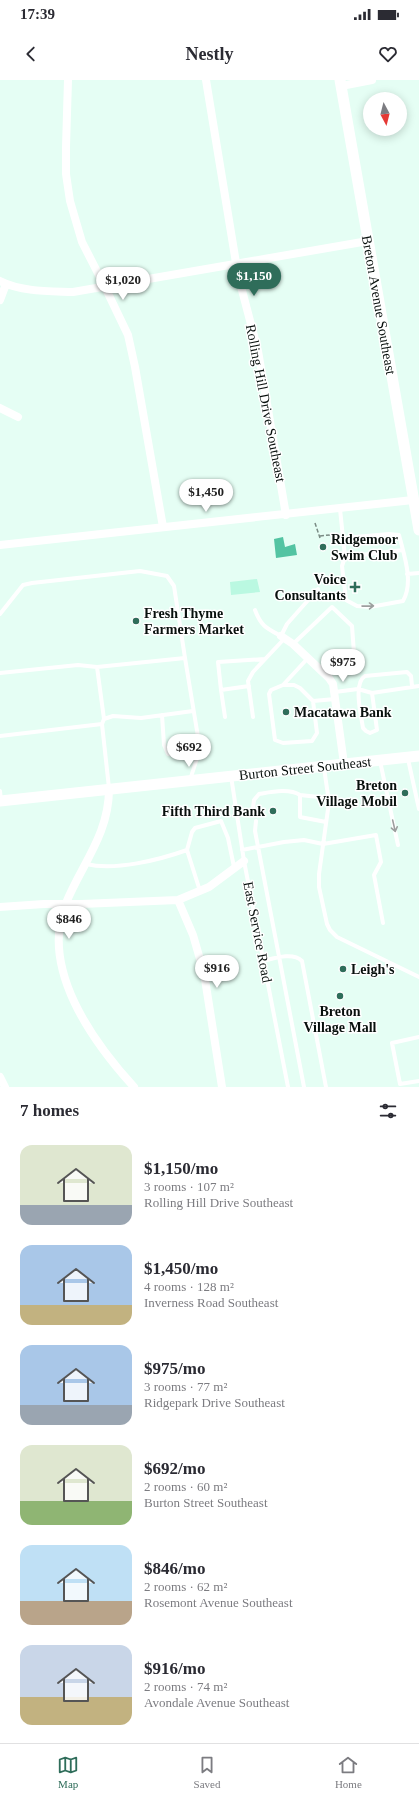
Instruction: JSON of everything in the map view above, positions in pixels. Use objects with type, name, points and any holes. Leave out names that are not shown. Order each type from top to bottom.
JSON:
[{"type":"main road","name":"Breton Avenue Southeast","points":[[341,83],[419,530]]},
{"type":"main road","name":"Burton Street Southeast","points":[[0,797],[109,789],[413,756]]},
{"type":"street","points":[[68,80],[66,174],[70,201],[82,242],[128,335],[163,528]]},
{"type":"street","name":"Rolling Hill Drive Southeast","points":[[206,80],[236,264],[258,351],[286,515]]},
{"type":"street","points":[[341,83],[372,80]]},
{"type":"street","points":[[0,300],[3,282],[31,289],[53,292],[73,292],[368,240]]},
{"type":"street","points":[[0,408],[18,417]]},
{"type":"street","points":[[0,545],[413,500]]},
{"type":"street","points":[[283,637],[293,644],[332,681],[336,695],[344,764]]},
{"type":"street","points":[[109,789],[109,803],[102,832],[65,904],[60,932],[60,953],[69,992],[93,1035],[118,1069],[134,1087]]},
{"type":"street","points":[[0,907],[44,904],[178,900],[209,887],[244,860]]},
{"type":"street","points":[[178,900],[193,935],[204,973],[222,1087]]},
{"type":"street","points":[[0,1078],[5,1087]]},
{"type":"lane","points":[[340,509],[344,538],[345,557],[342,566],[346,600],[357,606],[370,607],[403,601],[408,589],[407,574],[399,535],[344,538]]},
{"type":"lane","points":[[345,557],[403,550]]},
{"type":"lane","points":[[0,614],[23,586],[32,583],[140,571],[167,576],[174,586],[200,749],[190,780]]},
{"type":"lane","points":[[407,574],[419,573]]},
{"type":"lane","points":[[253,717],[248,681],[253,672],[283,637],[286,624],[318,589]]},
{"type":"lane","points":[[293,644],[332,607],[352,626],[354,653]]},
{"type":"lane","points":[[255,610],[260,622],[265,628],[283,637]]},
{"type":"lane","points":[[0,673],[78,665],[97,667],[185,658]]},
{"type":"lane","points":[[283,685],[308,658]]},
{"type":"lane","points":[[225,717],[218,662],[265,659]]},
{"type":"lane","points":[[97,667],[104,719],[102,724],[109,789]]},
{"type":"lane","points":[[372,693],[377,730],[370,733],[362,728],[358,689],[361,679],[365,676],[407,672],[411,676],[412,686]]},
{"type":"lane","points":[[283,685],[294,685],[300,688],[313,701],[317,733],[312,741],[283,743],[275,740],[269,694],[271,690],[283,685]]},
{"type":"lane","points":[[313,701],[358,689],[372,693],[406,689],[418,685]]},
{"type":"lane","points":[[221,690],[249,686]]},
{"type":"lane","points":[[104,719],[113,716],[141,718],[193,712]]},
{"type":"lane","points":[[162,715],[164,745],[168,754],[180,755],[200,749]]},
{"type":"lane","points":[[0,736],[102,724]]},
{"type":"lane","points":[[413,756],[419,809]]},
{"type":"lane","points":[[380,760],[398,845]]},
{"type":"lane","points":[[323,766],[328,798],[319,874],[319,886],[326,924],[337,937],[419,977]]},
{"type":"lane","name":"East Service Road","points":[[230,776],[242,850],[288,1087]]},
{"type":"lane","points":[[253,808],[255,796],[259,794],[287,791],[300,795],[328,798]]},
{"type":"lane","points":[[300,795],[300,817],[326,822]]},
{"type":"lane","points":[[200,891],[187,850],[192,832],[195,828],[221,821],[228,838],[234,867]]},
{"type":"lane","points":[[256,821],[255,831],[304,1087]]},
{"type":"lane","points":[[242,850],[258,846],[304,840],[323,844],[376,835],[381,862],[374,875],[383,923]]},
{"type":"lane","points":[[86,864],[99,867],[140,862],[187,850]]},
{"type":"lane","points":[[264,960],[280,957],[294,957],[302,961],[326,1087]]},
{"type":"lane","points":[[419,1037],[392,1043],[400,1084],[419,1081]]},
{"type":"path","points":[[315,523],[320,537],[338,534]]},
{"type":"shaded area","points":[[283,537],[285,547],[295,544],[297,555],[276,558],[274,539]]},
{"type":"shaded area","points":[[257,579],[260,592],[231,595],[230,582]]},
{"type":"place","name":"Ridgemoor Swim Club","points":[[323,547]]},
{"type":"place","name":"Voice Consultants","points":[[355,587]]},
{"type":"place","name":"Fresh Thyme Farmers Market","points":[[136,621]]},
{"type":"place","name":"Macatawa Bank","points":[[286,712]]},
{"type":"place","name":"Breton Village Mobil","points":[[405,793]]},
{"type":"place","name":"Fifth Third Bank","points":[[273,811]]},
{"type":"place","name":"Leigh's","points":[[343,969]]},
{"type":"place","name":"Breton Village Mall","points":[[340,996]]}]
